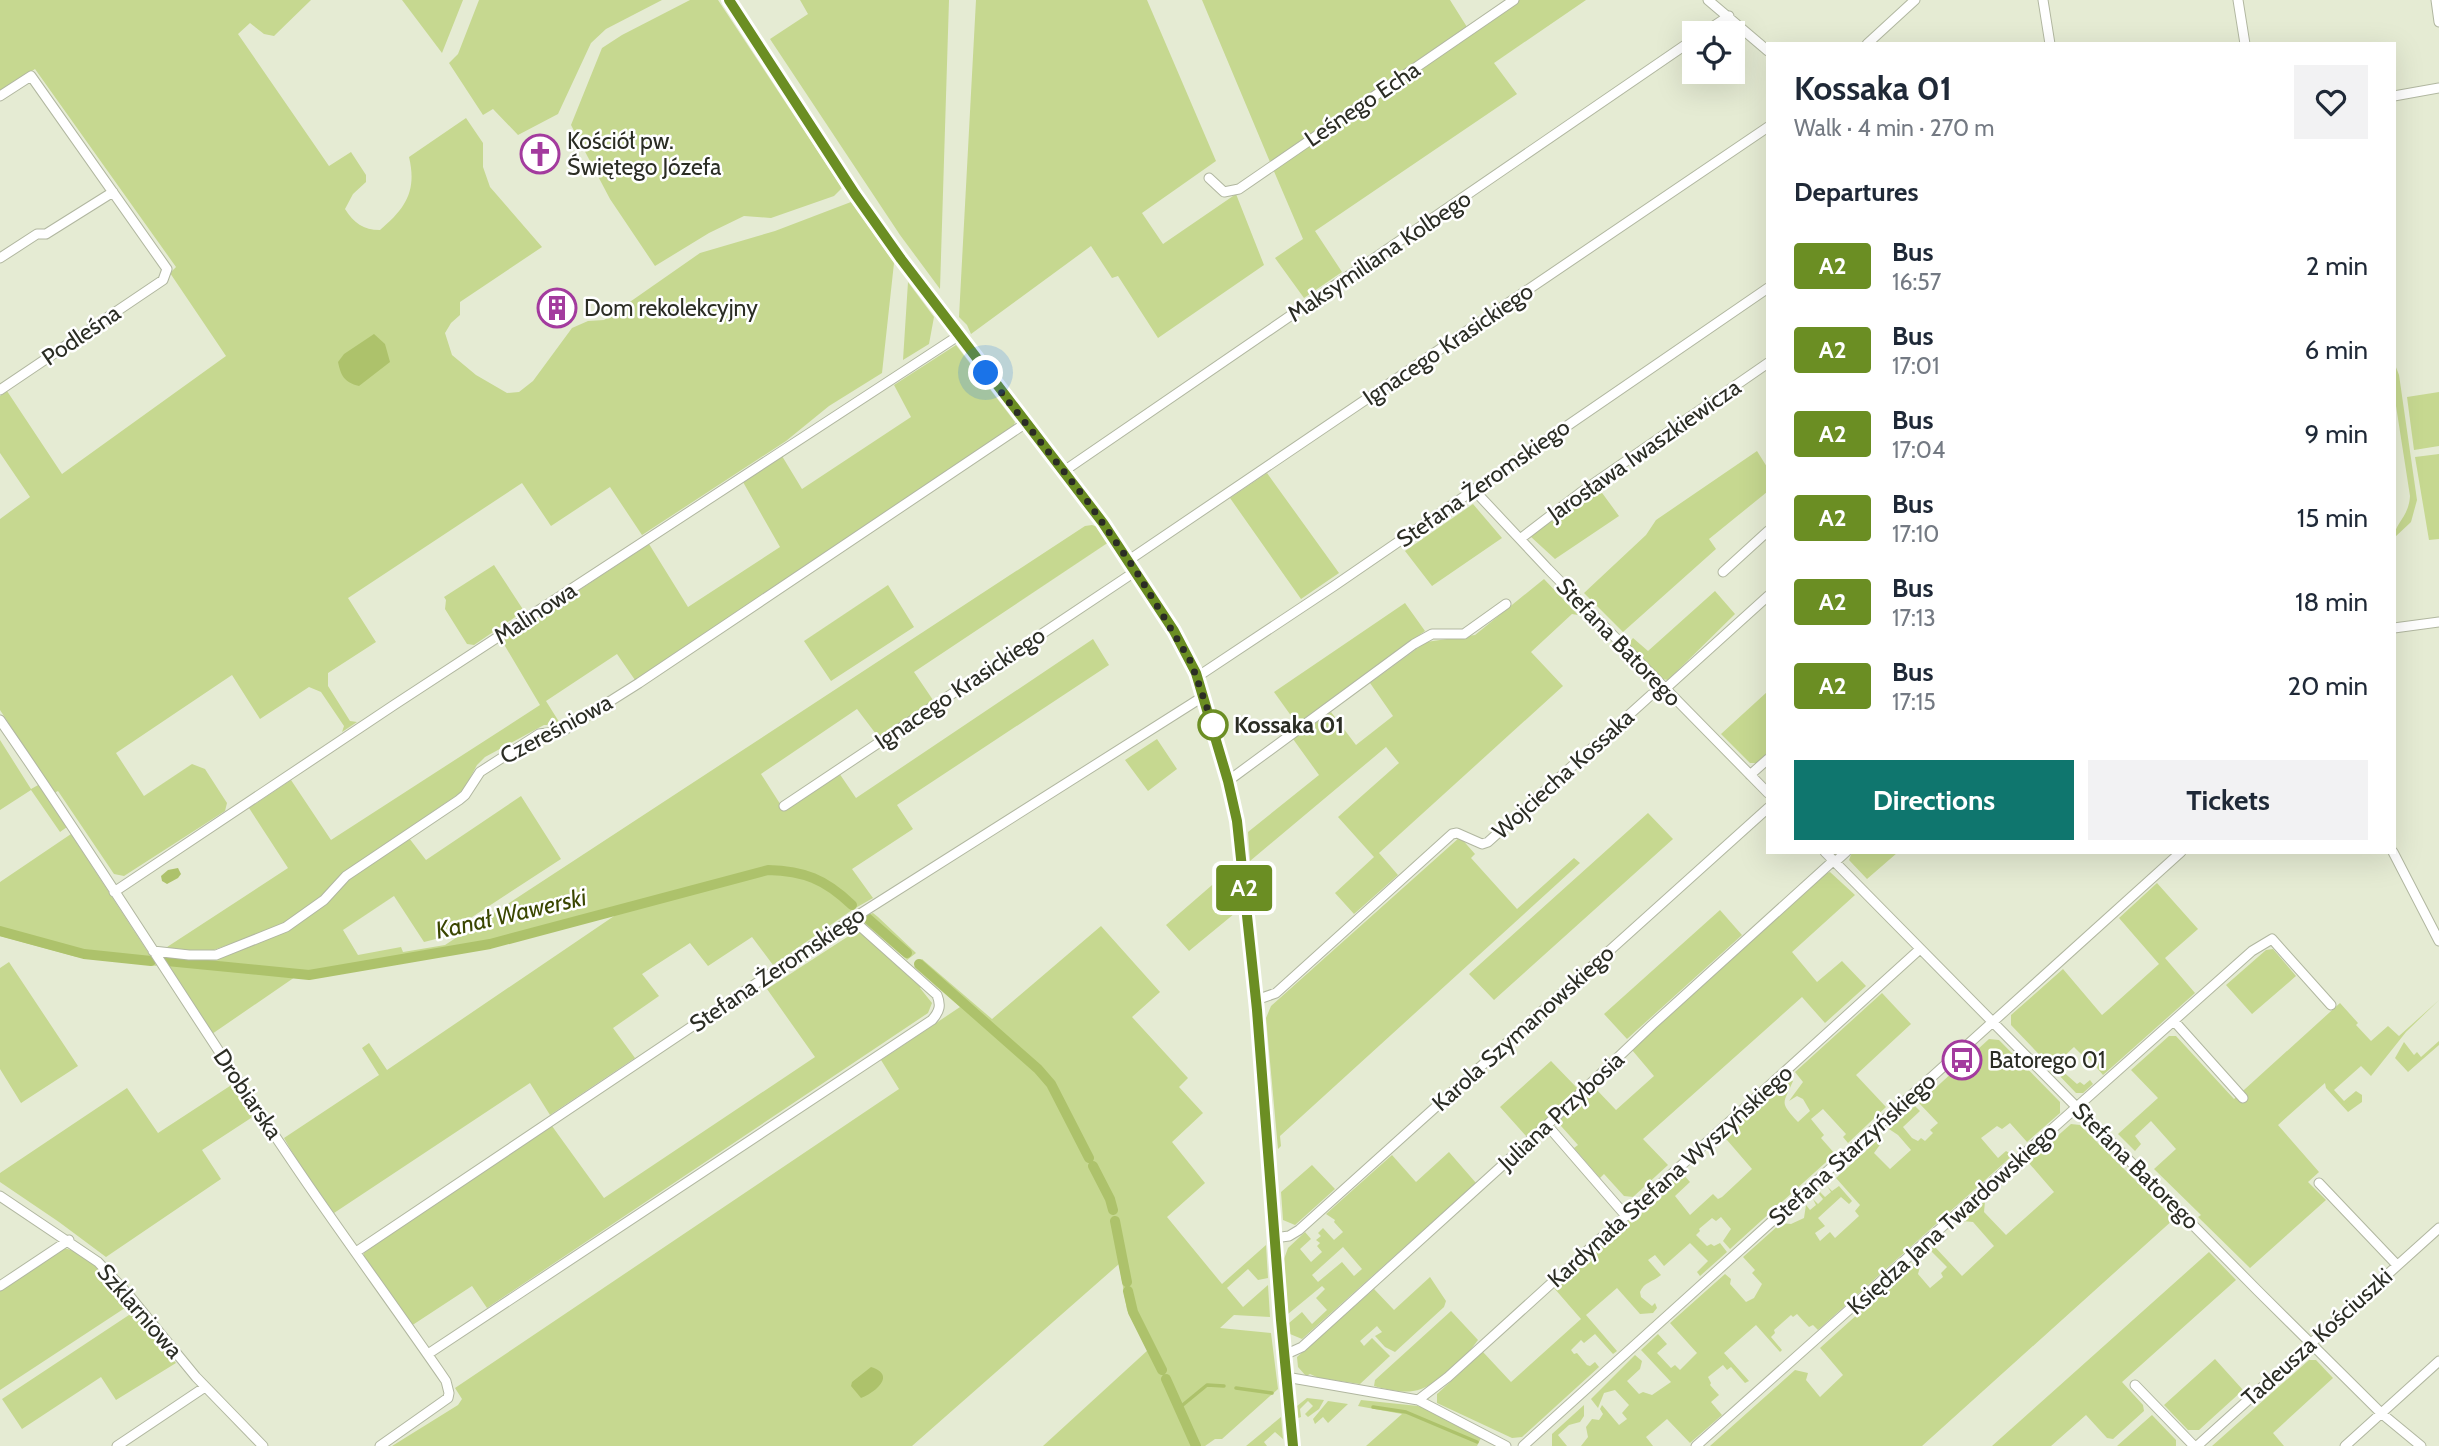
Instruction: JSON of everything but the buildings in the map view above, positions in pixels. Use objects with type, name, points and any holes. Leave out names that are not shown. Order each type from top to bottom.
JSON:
[{"type":"street","points":[[729,0],[855,194],[958,336],[1064,471],[1129,560],[1185,651],[1197,677],[1237,821],[1256,1000],[1293,1446]]},
{"type":"street","name":"Leśnego Echa","points":[[1209,178],[1224,192],[1239,189],[1514,0]]},
{"type":"street","points":[[1708,0],[1766,49]]},
{"type":"street","points":[[1869,42],[1916,0]]},
{"type":"street","points":[[2043,0],[2050,42]]},
{"type":"street","points":[[2238,0],[2245,42]]},
{"type":"street","points":[[2436,0],[2439,22]]},
{"type":"street","points":[[1721,21],[1729,16]]},
{"type":"street","name":"Maksymiliana Kolbego","points":[[1064,471],[1682,48]]},
{"type":"street","points":[[0,96],[31,76],[113,192],[46,234],[37,234],[0,258]]},
{"type":"street","points":[[2396,96],[2439,88]]},
{"type":"street","name":"Ignacego Krasickiego","points":[[1129,560],[1766,128]]},
{"type":"street","name":"Podleśna","points":[[0,390],[163,281],[167,269],[113,192]]},
{"type":"street","name":"Stefana Żeromskiego","points":[[1197,677],[1766,289]]},
{"type":"street","name":"Malinowa","points":[[114,892],[394,705],[958,336]]},
{"type":"street","name":"Jarosława Iwaszkiewicza","points":[[1520,539],[1580,493],[1766,364]]},
{"type":"street","name":"Czereśniowa","points":[[153,951],[216,955],[286,927],[324,900],[346,876],[460,800],[480,772],[539,734],[563,731],[628,690],[1026,423]]},
{"type":"street","name":"Stefana Batorego","points":[[1473,489],[1766,791]]},
{"type":"street","points":[[1723,572],[1766,533]]},
{"type":"street","name":"Ignacego Krasickiego","points":[[784,806],[1136,571]]},
{"type":"street","name":"Wojciecha Kossaka","points":[[1256,1000],[1276,993],[1452,835],[1457,833],[1482,844],[1488,842],[1651,695],[1665,689],[1766,598]]},
{"type":"street","points":[[1228,781],[1414,644],[1432,634],[1464,634],[1506,604]]},
{"type":"street","points":[[2396,628],[2439,622]]},
{"type":"street","name":"Stefana Żeromskiego","points":[[356,1252],[852,919],[1204,696]]},
{"type":"street","name":"Drobiarska","points":[[0,720],[311,1189],[446,1381],[448,1398],[380,1446]]},
{"type":"street","points":[[1750,775],[1766,761]]},
{"type":"street","name":"Karola Szymanowskiego","points":[[1274,1238],[1289,1236],[1299,1230],[1766,810]]},
{"type":"street","name":"Stefana Batorego","points":[[1827,854],[2258,1291],[2381,1413],[2421,1446]]},
{"type":"street","name":"Juliana Przybosia","points":[[1284,1353],[1302,1347],[1548,1125],[1651,1025],[1843,854]]},
{"type":"street","name":"Stefana Starzyńskiego","points":[[1522,1446],[2180,854]]},
{"type":"street","points":[[2394,854],[2439,941]]},
{"type":"street","points":[[428,1354],[932,1020],[940,1004],[937,995],[852,919]]},
{"type":"street","name":"Księdza Jana Twardowskiego","points":[[1696,1446],[2252,951],[2273,939],[2331,1005]]},
{"type":"street","name":"Kardynała Stefana Wyszyńskiego","points":[[1418,1400],[1448,1377],[1920,949]]},
{"type":"street","points":[[2174,1021],[2243,1098]]},
{"type":"street","points":[[1548,1125],[1626,1216]]},
{"type":"street","points":[[2319,1182],[2397,1265]]},
{"type":"street","name":"Szklarniowa","points":[[0,1196],[69,1240],[113,1276],[205,1387],[263,1446]]},
{"type":"street","name":"Tadeusza Kościuszki","points":[[2195,1446],[2439,1228]]},
{"type":"street","points":[[0,1286],[69,1240]]},
{"type":"street","points":[[2345,1446],[2439,1361]]},
{"type":"street","points":[[1286,1377],[1418,1400],[1507,1446]]},
{"type":"street","points":[[2135,1385],[2195,1446]]},
{"type":"street","points":[[117,1446],[205,1387]]},
{"type":"shaded area","points":[[0,0],[311,0],[274,36],[264,34],[250,23],[238,34],[329,166],[351,152],[366,175],[366,182],[353,194],[345,209],[356,222],[369,229],[380,230],[403,206],[412,180],[409,157],[466,118],[483,143],[483,167],[490,187],[542,247],[460,302],[460,315],[445,333],[452,355],[476,375],[507,393],[519,392],[533,381],[572,328],[588,321],[604,320],[700,253],[775,231],[851,202],[894,263],[882,373],[829,406],[786,441],[642,535],[610,487],[551,526],[522,483],[348,598],[376,642],[328,673],[328,686],[350,721],[357,722],[342,732],[344,726],[321,692],[309,687],[260,719],[232,675],[116,753],[144,796],[192,764],[205,769],[227,803],[225,811],[124,876],[114,874],[58,791],[54,793],[0,710],[0,519],[30,497],[0,453],[0,396],[7,391],[62,474],[226,356],[170,273],[176,267],[35,69],[0,91]]},
{"type":"shaded area","points":[[402,0],[463,0],[442,53]]},
{"type":"shaded area","points":[[479,0],[662,0],[606,29],[591,43],[558,114],[518,135],[493,109],[483,115],[449,63],[458,54]]},
{"type":"shaded area","points":[[690,0],[718,0],[842,188],[834,196],[771,218],[744,216],[709,233],[655,266],[610,199],[571,125],[602,48]]},
{"type":"shaded area","points":[[800,0],[949,0],[940,289],[900,235],[770,39],[808,14]]},
{"type":"shaded area","points":[[976,0],[1147,0],[1216,161],[1142,213],[1163,244],[1236,194],[1264,265],[1158,338],[1118,276],[1112,278],[1091,246],[971,334],[959,317]]},
{"type":"shaded area","points":[[1202,0],[1450,0],[1467,27],[1270,162]]},
{"type":"shaded area","points":[[1518,0],[1586,0],[1494,63],[1517,94],[1315,231],[1342,272],[1304,298],[1275,258],[1303,239],[1273,169]]},
{"type":"shaded area","points":[[908,282],[934,317],[929,344],[903,360]]},
{"type":"shaded area","points":[[374,334],[385,344],[390,362],[359,386],[350,383],[340,371],[338,362],[344,354]]},
{"type":"shaded area","points":[[956,345],[1015,422],[1013,427],[635,680],[617,654],[546,701],[561,725],[544,725],[485,757],[477,765],[463,791],[346,871],[324,896],[276,928],[208,952],[164,949],[288,868],[249,808],[291,780],[331,840],[540,705],[502,641],[649,544],[688,607],[780,547],[743,482],[782,456],[802,489],[911,417],[894,385]]},
{"type":"shaded area","points":[[2396,367],[2417,500],[2411,522],[2396,536],[2396,528],[2407,509],[2410,496],[2396,406]]},
{"type":"shaded area","points":[[2439,392],[2439,446],[2414,450],[2407,397]]},
{"type":"shaded area","points":[[1757,451],[1766,465],[1766,493],[1709,539],[1716,549],[1623,632],[1584,593],[1646,535],[1656,520]]},
{"type":"shaded area","points":[[2439,454],[2439,539],[2429,540],[2415,457]]},
{"type":"shaded area","points":[[1267,473],[1339,573],[1301,599],[1230,498]]},
{"type":"shaded area","points":[[1597,486],[1619,516],[1555,559],[1530,536]]},
{"type":"shaded area","points":[[1473,504],[1502,538],[1432,586],[1405,551]]},
{"type":"shaded area","points":[[1085,526],[1098,527],[1109,542],[914,672],[935,703],[879,738],[857,709],[761,774],[784,810],[839,773],[856,798],[1093,639],[1109,665],[897,805],[913,829],[852,869],[873,898],[773,965],[752,937],[708,966],[690,943],[642,974],[659,996],[613,1028],[635,1058],[550,1115],[530,1083],[334,1213],[284,1138],[379,1075],[362,1048],[369,1043],[387,1070],[620,912],[488,947],[308,978],[295,977],[212,1034],[162,956],[216,960],[221,955],[277,935],[346,881],[409,838],[426,860],[521,796],[561,859],[440,938],[424,942],[394,896],[343,930],[358,955],[401,947],[403,952],[445,945]]},
{"type":"shaded area","points":[[494,565],[524,611],[474,645],[467,644],[445,609],[444,597]]},
{"type":"shaded area","points":[[1544,579],[1578,615],[1572,614],[1531,652],[1563,686],[1379,853],[1398,875],[1354,914],[1335,893],[1374,857],[1338,817],[1399,763],[1386,747],[1250,861],[1248,832],[1319,775],[1293,739],[1331,712],[1356,745],[1393,716],[1370,683],[1426,642],[1475,635]]},
{"type":"shaded area","points":[[888,585],[914,627],[831,681],[804,641]]},
{"type":"shaded area","points":[[1715,591],[1735,614],[1668,680],[1662,679],[1630,647],[1630,642],[1633,638],[1648,651]]},
{"type":"shaded area","points":[[1405,603],[1425,631],[1297,724],[1274,692]]},
{"type":"shaded area","points":[[1766,693],[1766,754],[1757,763],[1750,763],[1721,734]]},
{"type":"shaded area","points":[[1157,739],[1177,769],[1148,791],[1125,760]]},
{"type":"shaded area","points":[[0,740],[31,789],[40,784],[67,827],[60,832],[31,790],[0,810]]},
{"type":"shaded area","points":[[1648,813],[1673,839],[1494,1000],[1469,974]]},
{"type":"shaded area","points":[[71,834],[157,966],[77,957],[0,936],[0,882]]},
{"type":"shaded area","points":[[1460,837],[1475,854],[1471,858],[1517,909],[1574,858],[1580,863],[1280,1136],[1281,1146],[1278,1149],[1266,1018],[1271,1006]]},
{"type":"shaded area","points":[[1851,854],[1896,854],[1867,879],[1849,860]]},
{"type":"shaded area","points":[[1234,866],[1240,909],[1189,951],[1166,925]]},
{"type":"shaded area","points":[[178,868],[181,874],[178,878],[167,884],[162,881],[161,876],[168,870]]},
{"type":"shaded area","points":[[1830,872],[1855,895],[1792,952],[1817,982],[1842,961],[1866,986],[1825,1023],[1802,997],[1643,1139],[1668,1165],[1633,1197],[1624,1196],[1604,1174],[1600,1178],[1574,1148],[1578,1145],[1561,1126],[1560,1120],[1595,1088],[1616,1110],[1654,1076],[1632,1050],[1824,874]]},
{"type":"shaded area","points":[[2157,883],[2198,929],[2165,958],[2195,993],[2103,1075],[2086,1055],[2083,1056],[2074,1047],[2061,1059],[2064,1064],[2060,1069],[2077,1084],[2080,1082],[2084,1085],[2090,1080],[2093,1084],[2083,1093],[2076,1093],[2011,1025],[2011,1015],[2063,969],[2102,1015],[2159,964],[2119,918]]},
{"type":"shaded area","points":[[1720,910],[1742,935],[1627,1039],[1604,1014]]},
{"type":"shaded area","points":[[873,913],[916,953],[907,960],[864,923],[868,915]]},
{"type":"shaded area","points":[[1101,926],[1160,992],[1132,1017],[1188,1078],[1179,1087],[1203,1113],[1172,1142],[1205,1183],[1167,1217],[1222,1284],[1266,1245],[1268,1278],[1258,1280],[1248,1269],[1227,1288],[1243,1307],[1268,1285],[1270,1317],[1234,1315],[1220,1328],[1271,1333],[1278,1389],[1222,1439],[1215,1439],[1205,1446],[1043,1446],[1148,1350],[1127,1310],[1119,1264],[912,1446],[392,1446],[458,1405],[462,1399],[455,1388],[899,1089],[881,1060],[960,1007],[914,967],[922,959],[992,1019]]},
{"type":"shaded area","points":[[858,930],[922,986],[920,988],[932,1003],[928,1013],[487,1308],[472,1286],[411,1326],[364,1259],[364,1253],[394,1230],[552,1126],[604,1198],[815,1057],[767,989]]},
{"type":"shaded area","points":[[2273,949],[2296,976],[2252,1014],[2226,985],[2266,950]]},
{"type":"shaded area","points":[[9,962],[78,1066],[21,1103],[0,1069],[0,968]]},
{"type":"shaded area","points":[[1882,993],[1911,1024],[1856,1075],[1886,1107],[1848,1143],[1843,1137],[1846,1134],[1823,1109],[1811,1119],[1824,1135],[1821,1138],[1835,1154],[1730,1249],[1723,1241],[1731,1229],[1721,1217],[1716,1221],[1712,1218],[1699,1229],[1696,1235],[1707,1246],[1720,1243],[1727,1252],[1700,1276],[1697,1272],[1708,1261],[1690,1243],[1664,1266],[1655,1255],[1648,1260],[1661,1275],[1646,1284],[1640,1292],[1641,1297],[1652,1306],[1655,1303],[1657,1308],[1653,1313],[1640,1314],[1617,1288],[1586,1315],[1617,1351],[1613,1354],[1595,1334],[1584,1343],[1581,1340],[1571,1350],[1587,1365],[1595,1362],[1599,1367],[1522,1437],[1512,1438],[1437,1403],[1437,1394],[1483,1352],[1511,1382],[1581,1319],[1554,1288],[1682,1173],[1690,1182],[1675,1196],[1690,1215],[1713,1194],[1718,1199],[1722,1197],[1752,1169],[1727,1140],[1718,1140],[1787,1078],[1793,1081],[1785,1099],[1785,1106],[1798,1122],[1810,1111],[1803,1099],[1797,1096],[1789,1101],[1803,1082],[1795,1072]]},
{"type":"shaded area","points":[[2439,1000],[2406,1032],[2371,1076],[2361,1066],[2334,1090],[2344,1101],[2356,1091],[2362,1095],[2362,1102],[2348,1112],[2326,1088],[2325,1083],[2278,1125],[2319,1172],[2308,1182],[2326,1200],[2250,1268],[2154,1169],[2176,1149],[2151,1121],[2135,1136],[2141,1144],[2135,1151],[2118,1134],[2158,1098],[2131,1070],[2169,1036],[2176,1036],[2234,1099],[2340,1003],[2371,1041],[2388,1026],[2399,1036]]},
{"type":"shaded area","points":[[1989,1039],[1999,1040],[2060,1102],[2060,1113],[2027,1142],[2010,1123],[2002,1129],[1997,1126],[1981,1138],[1998,1158],[2006,1151],[2013,1155],[1818,1330],[1813,1325],[1809,1327],[1797,1314],[1793,1317],[1791,1315],[1774,1330],[1775,1333],[1771,1337],[1782,1350],[1780,1352],[1756,1325],[1724,1353],[1749,1381],[1745,1383],[1731,1367],[1727,1370],[1723,1365],[1708,1377],[1710,1385],[1719,1395],[1711,1402],[1722,1415],[1690,1443],[1667,1419],[1646,1437],[1653,1446],[1581,1446],[1588,1437],[1586,1427],[1592,1419],[1599,1420],[1603,1414],[1600,1409],[1602,1405],[1619,1425],[1627,1419],[1622,1413],[1629,1405],[1615,1390],[1604,1393],[1598,1408],[1591,1399],[1635,1355],[1642,1361],[1640,1369],[1627,1381],[1639,1394],[1643,1392],[1652,1395],[1671,1382],[1641,1350],[1658,1334],[1667,1344],[1657,1353],[1671,1368],[1675,1365],[1680,1370],[1697,1353],[1670,1323],[1725,1274],[1746,1302],[1754,1298],[1762,1284],[1752,1273],[1755,1270],[1743,1257],[1781,1223],[1791,1224],[1804,1218],[1806,1205],[1810,1210],[1816,1205],[1813,1199],[1818,1204],[1823,1199],[1820,1192],[1825,1197],[1831,1192],[1827,1186],[1832,1191],[1839,1186],[1852,1201],[1849,1204],[1841,1197],[1818,1218],[1825,1226],[1815,1233],[1820,1241],[1830,1232],[1835,1238],[1859,1216],[1855,1211],[1860,1205],[1836,1178],[1880,1138],[1882,1142],[1874,1153],[1890,1169],[1911,1150],[1889,1129],[1915,1106],[1920,1111],[1903,1127],[1912,1138],[1925,1141],[1933,1133],[1930,1130],[1938,1123],[1919,1103]]},
{"type":"shaded area","points":[[2439,1041],[2439,1045],[2408,1072],[2395,1058],[2404,1042],[2414,1055],[2417,1052],[2421,1057]]},
{"type":"shaded area","points":[[1551,1061],[1579,1090],[1527,1137],[1500,1107]]},
{"type":"shaded area","points":[[236,1082],[257,1114],[202,1150],[221,1179],[106,1257],[0,1182],[0,1173],[127,1088],[158,1133]]},
{"type":"shaded area","points":[[2071,1124],[2080,1125],[2174,1219],[1922,1446],[1710,1446],[1795,1370],[1808,1373],[1806,1380],[1820,1397],[1843,1375],[1820,1348],[1918,1260],[1921,1263],[1918,1274],[1930,1288],[1943,1277],[1941,1273],[1947,1267],[1930,1250],[1934,1246],[1962,1276],[1994,1246],[1973,1222],[1962,1221],[1985,1201],[1984,1212],[2006,1235],[2054,1192],[2028,1162]]},
{"type":"shaded area","points":[[1449,1152],[1476,1183],[1302,1339],[1290,1334],[1289,1323],[1302,1312],[1312,1324],[1327,1310],[1316,1298],[1325,1289],[1322,1286],[1288,1314],[1284,1259],[1288,1248],[1305,1232],[1311,1239],[1300,1249],[1311,1262],[1322,1252],[1317,1246],[1320,1243],[1316,1240],[1321,1236],[1318,1233],[1323,1228],[1334,1240],[1343,1232],[1335,1220],[1326,1214],[1392,1155],[1416,1182]],"holes":[[[1343,1247],[1362,1269],[1354,1276],[1342,1262],[1318,1282],[1312,1275]]]},
{"type":"shaded area","points":[[1312,1165],[1335,1189],[1295,1225],[1283,1220],[1281,1192]]},
{"type":"shaded area","points":[[62,1248],[72,1250],[91,1262],[131,1304],[0,1390],[0,1289]]},
{"type":"shaded area","points":[[2209,1252],[2236,1280],[2122,1382],[2143,1405],[2144,1411],[2113,1439],[2107,1438],[2086,1415],[2051,1446],[1992,1446]]},
{"type":"shaded area","points":[[1430,1277],[1446,1301],[1444,1307],[1395,1352],[1385,1347],[1375,1336],[1382,1332],[1377,1326],[1360,1341],[1364,1346],[1372,1338],[1390,1356],[1360,1384],[1319,1378],[1310,1374],[1306,1376],[1298,1367],[1297,1357],[1374,1289],[1394,1310]]},
{"type":"shaded area","points":[[1451,1311],[1478,1340],[1458,1363],[1422,1389],[1403,1391],[1374,1386],[1375,1380]]},
{"type":"shaded area","points":[[129,1315],[142,1318],[176,1363],[116,1400],[101,1377],[22,1429],[2,1399]]},
{"type":"shaded area","points":[[2215,1359],[2243,1390],[2199,1430],[2188,1430],[2164,1405]]},
{"type":"shaded area","points":[[2309,1360],[2316,1360],[2333,1378],[2273,1433],[2284,1446],[2212,1446]]},
{"type":"shaded area","points":[[871,1367],[879,1370],[883,1379],[877,1388],[861,1398],[851,1386],[852,1382]]},
{"type":"shaded area","points":[[1307,1398],[1324,1400],[1319,1409],[1308,1417],[1305,1414],[1313,1406],[1308,1401],[1300,1409],[1301,1417],[1298,1418],[1297,1406]]},
{"type":"shaded area","points":[[1361,1400],[1418,1406],[1482,1436],[1477,1446],[1366,1446],[1402,1414],[1358,1406]]},
{"type":"shaded area","points":[[1328,1401],[1348,1404],[1328,1423],[1323,1417],[1315,1424],[1313,1419]]},
{"type":"shaded area","points":[[1584,1405],[1584,1416],[1580,1422],[1569,1425],[1558,1435],[1567,1446],[1552,1446],[1552,1434]]},
{"type":"shaded area","points":[[2152,1415],[2176,1440],[2176,1446],[2117,1446]]},
{"type":"shaded area","points":[[1281,1417],[1283,1439],[1275,1432],[1264,1442],[1267,1446],[1246,1446]]},
{"type":"waterway","name":"Kanał Wawerski","points":[[167,961],[309,975],[490,944],[768,870],[793,872],[813,878],[833,889],[852,905]]},
{"type":"waterway","name":"Kanał Wawerski","points":[[866,917],[907,953]]},
{"type":"waterway","name":"Kanał Wawerski","points":[[0,931],[84,954],[151,961]]},
{"type":"waterway","name":"Kanał Wawerski","points":[[919,964],[1038,1069],[1051,1084],[1089,1158]]},
{"type":"waterway","name":"Kanał Wawerski","points":[[1093,1166],[1113,1210]]},
{"type":"waterway","name":"Kanał Wawerski","points":[[1115,1221],[1127,1282]]},
{"type":"waterway","name":"Kanał Wawerski","points":[[1128,1291],[1133,1312],[1162,1370]]},
{"type":"waterway","name":"Kanał Wawerski","points":[[1166,1379],[1196,1446]]},
{"type":"waterway","points":[[1179,1408],[1207,1385],[1224,1386]]},
{"type":"waterway","points":[[1236,1388],[1272,1393]]},
{"type":"waterway","points":[[1373,1407],[1406,1412],[1477,1442]]},
{"type":"bus line","name":"A2","points":[[729,0],[855,194],[901,259],[1103,523],[1174,631],[1196,673],[1237,821],[1257,1010],[1293,1446]]},
{"type":"place","name":"Kościół pw. Świętego Józefa","points":[[540,154]]},
{"type":"place","name":"Dom rekolekcyjny","points":[[557,308]]},
{"type":"place","name":"Kossaka 01","points":[[1213,725]]},
{"type":"place","name":"Batorego 01","points":[[1962,1060]]},
{"type":"route","points":[[986,373],[1088,502],[1136,571],[1191,662],[1213,725]]}]
